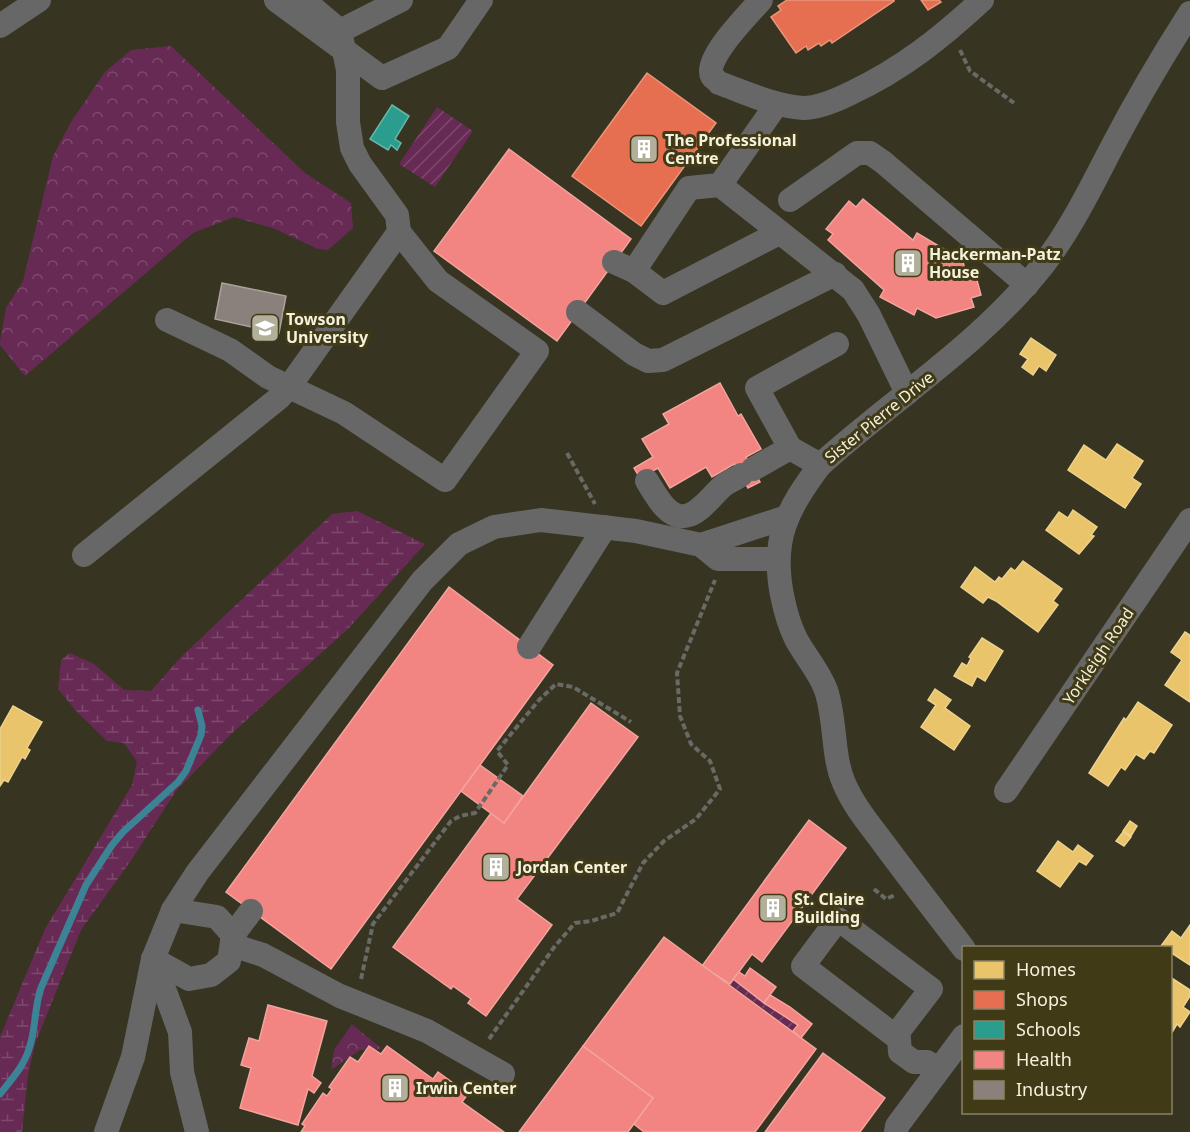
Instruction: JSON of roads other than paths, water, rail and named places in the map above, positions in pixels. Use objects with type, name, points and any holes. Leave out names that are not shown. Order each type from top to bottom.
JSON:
[{"type":"street","points":[[0,26],[39,0]]},
{"type":"street","points":[[167,320],[230,350],[268,377],[344,413],[445,480],[537,351],[438,280],[399,232],[397,214],[360,164],[352,148],[348,122],[349,88],[342,42],[276,0]]},
{"type":"street","points":[[307,0],[342,42],[382,78],[448,48],[481,0]]},
{"type":"street","points":[[342,42],[401,0]]},
{"type":"street","points":[[761,0],[718,50],[711,68],[712,76],[719,82],[776,105],[806,108],[835,100],[876,81],[907,63],[982,0]]},
{"type":"street","name":"Sister Pierre Drive","points":[[962,949],[860,812],[844,784],[839,768],[832,710],[825,687],[795,638],[786,613],[778,559],[780,537],[800,492],[820,465],[977,336],[1027,285],[1060,240],[1138,97],[1190,13]]},
{"type":"street","points":[[720,185],[776,105]]},
{"type":"street","points":[[790,200],[856,153],[870,153],[1027,285]]},
{"type":"street","points":[[779,233],[663,293],[624,267],[689,188],[720,185],[853,290],[865,308],[908,393]]},
{"type":"street","points":[[84,555],[279,398],[399,232]]},
{"type":"street","points":[[578,312],[634,354],[648,361],[663,360],[835,274]]},
{"type":"street","points":[[820,465],[790,448],[757,388],[837,344]]},
{"type":"street","points":[[647,481],[664,507],[675,514],[687,516],[702,508],[725,485],[790,448]]},
{"type":"street","points":[[701,545],[787,517]]},
{"type":"street","points":[[106,1132],[133,1058],[153,959],[173,910],[197,873],[422,581],[459,544],[494,527],[541,520],[636,531],[701,545],[718,559],[778,559]]},
{"type":"street","name":"Yorkleigh Road","points":[[1006,791],[1190,520]]},
{"type":"street","points":[[529,647],[598,526]]},
{"type":"street","points":[[173,910],[217,917],[232,940],[340,996],[427,1031],[503,1074]]},
{"type":"street","points":[[153,959],[189,979],[211,975],[229,961],[232,940],[251,911]]},
{"type":"street","points":[[897,1037],[931,989],[838,919],[803,966],[897,1037],[913,1037],[926,1047],[933,1066]]},
{"type":"street","points":[[153,959],[180,1032],[182,1072],[197,1132]]},
{"type":"street","points":[[896,1132],[897,1126],[933,1066],[962,1037]]},
{"type":"waterway","points":[[0,1094],[17,1073],[27,1055],[41,988],[86,885],[123,832],[178,782],[186,771],[201,735],[202,726],[198,710]]},
{"type":"place","name":"The Professional Centre","points":[[644,149]]},
{"type":"place","name":"Hackerman-Patz House","points":[[908,263]]},
{"type":"place","name":"Towson University","points":[[265,328]]},
{"type":"place","name":"Jordan Center","points":[[496,867]]},
{"type":"place","name":"St. Claire Building","points":[[773,908]]},
{"type":"place","name":"Irwin Center","points":[[395,1088]]}]
